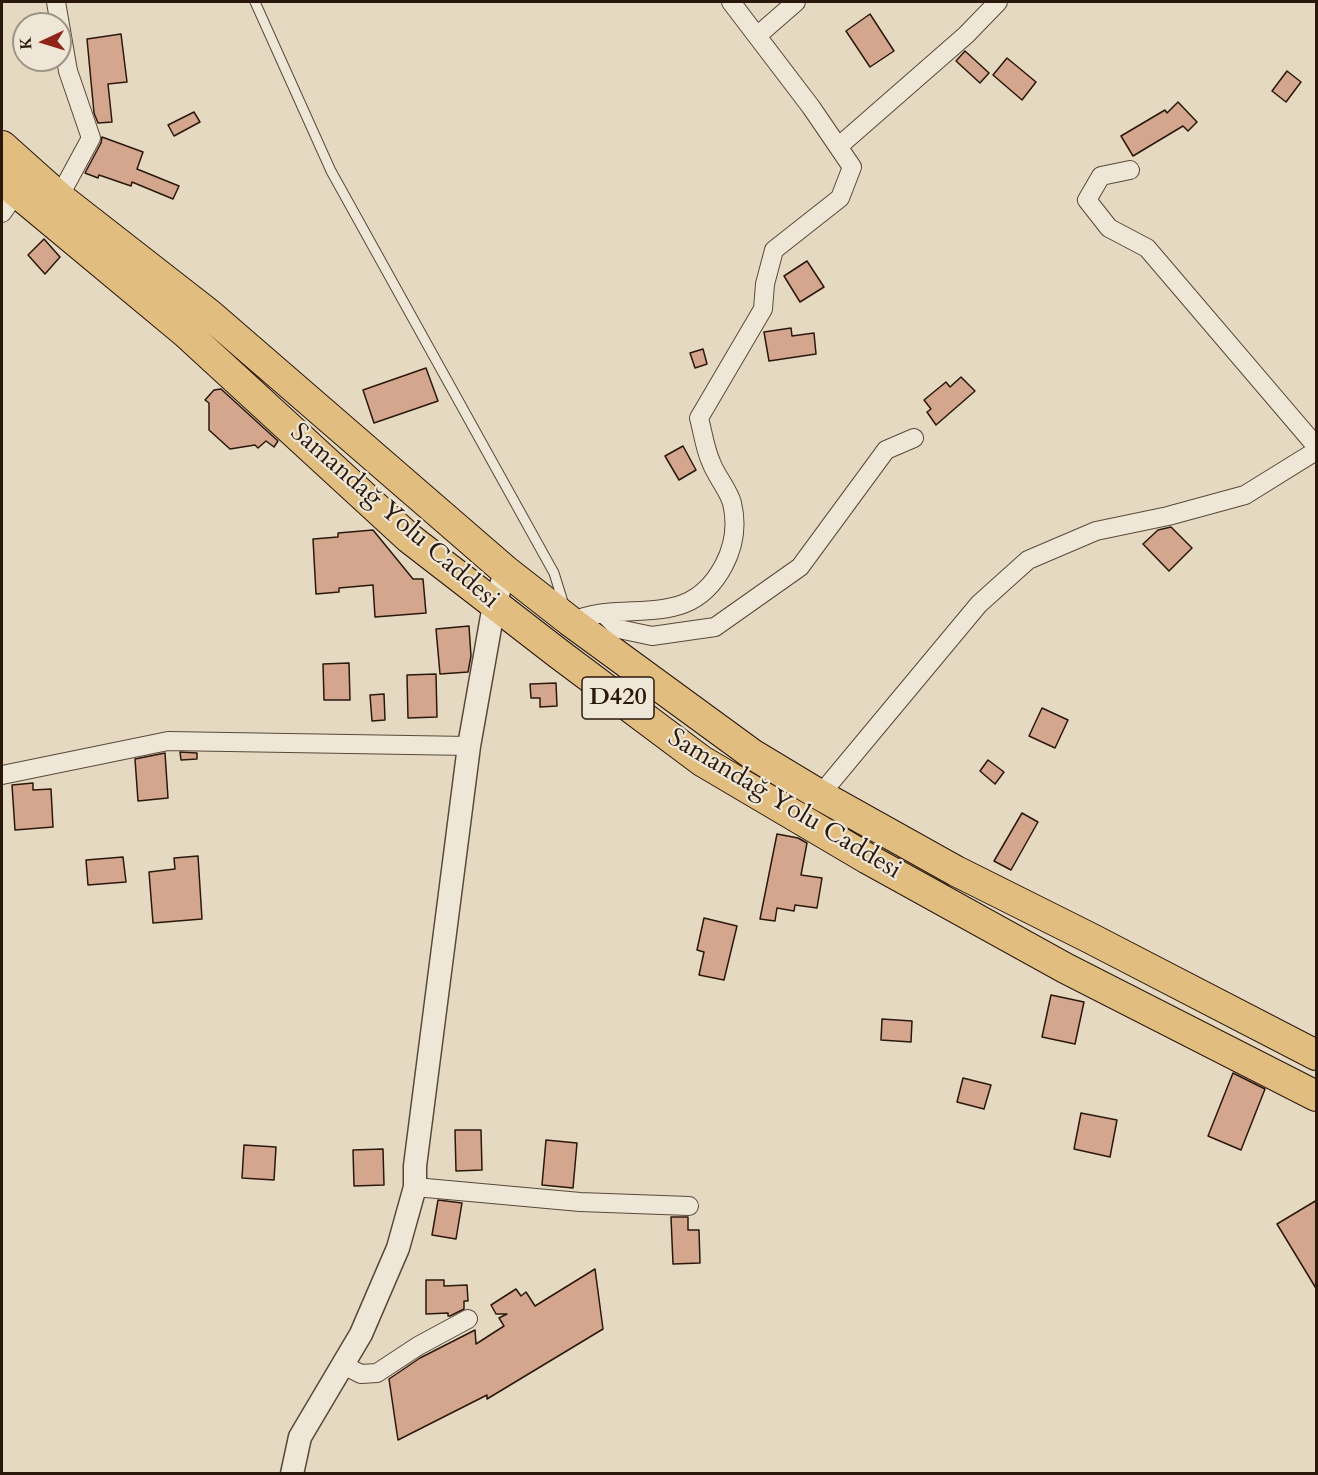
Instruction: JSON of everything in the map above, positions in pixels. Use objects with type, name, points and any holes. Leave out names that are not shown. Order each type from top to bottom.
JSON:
[{"type":"highway","name":"Samandağ Yolu Caddesi","points":[[2,146],[59,197],[208,314],[506,571],[570,621],[752,754],[956,871],[1317,1055]]},
{"type":"highway","name":"Samandağ Yolu Caddesi","points":[[6,195],[186,333],[409,538],[494,605],[702,761],[868,859],[1065,968],[1317,1096]]},
{"type":"street","points":[[56,2],[68,71],[91,138],[59,197]]},
{"type":"street","points":[[570,621],[603,613],[657,611],[684,605],[704,593],[718,577],[730,553],[735,529],[732,502],[711,462],[699,418],[763,309],[765,284],[774,250],[840,198],[852,167],[839,146],[731,2]]},
{"type":"street","points":[[757,36],[796,2]]},
{"type":"street","points":[[839,146],[966,35],[998,2]]},
{"type":"street","points":[[1130,170],[1101,176],[1087,200],[1109,228],[1147,248],[1317,446]]},
{"type":"street","points":[[603,613],[619,629],[651,636],[715,627],[800,567],[886,450],[914,438]]},
{"type":"street","points":[[820,795],[979,604],[1028,561],[1096,531],[1168,516],[1245,495],[1317,450]]},
{"type":"street","points":[[292,1473],[300,1437],[361,1334],[398,1248],[415,1187],[415,1166],[469,746],[494,605],[506,571]]},
{"type":"street","points":[[2,775],[168,741],[469,746]]},
{"type":"street","points":[[415,1187],[580,1202],[689,1206]]},
{"type":"street","points":[[343,1365],[361,1374],[377,1373],[418,1346],[468,1319]]},
{"type":"lane","points":[[255,2],[331,171],[554,573],[570,621]]},
{"type":"building","points":[[870,14],[894,51],[870,67],[846,31]]},
{"type":"building","points":[[121,34],[127,82],[108,84],[112,122],[98,123],[94,113],[87,39]]},
{"type":"building","points":[[965,51],[989,73],[980,83],[956,61]]},
{"type":"building","points":[[1007,58],[1036,82],[1022,100],[993,75]]},
{"type":"building","points":[[1287,71],[1301,82],[1286,102],[1272,91]]},
{"type":"building","points":[[1178,102],[1197,122],[1188,131],[1183,126],[1133,156],[1121,136],[1165,110],[1167,113]]},
{"type":"building","points":[[194,112],[200,122],[174,136],[168,125]]},
{"type":"building","points":[[102,137],[143,152],[137,169],[179,186],[173,199],[132,182],[131,186],[99,175],[98,178],[85,173]]},
{"type":"building","points":[[44,239],[60,257],[45,274],[28,255]]},
{"type":"building","points":[[807,261],[824,287],[800,302],[784,276]]},
{"type":"building","points":[[791,328],[792,336],[814,333],[816,354],[769,361],[764,332]]},
{"type":"building","points":[[703,349],[707,364],[695,368],[690,353]]},
{"type":"building","points":[[426,368],[438,401],[374,423],[363,390]]},
{"type":"building","points":[[961,377],[975,391],[936,425],[927,412],[931,409],[924,400],[946,382],[950,387]]},
{"type":"building","points":[[221,389],[278,441],[274,447],[266,441],[258,448],[255,445],[230,449],[209,430],[209,403],[205,400],[214,390]]},
{"type":"building","points":[[683,446],[696,470],[679,480],[665,456]]},
{"type":"building","points":[[1171,527],[1192,548],[1169,571],[1143,544],[1158,530]]},
{"type":"building","points":[[373,530],[413,579],[423,579],[426,613],[375,617],[373,585],[339,588],[339,592],[316,594],[313,539],[338,537],[338,533]]},
{"type":"building","points":[[469,626],[471,656],[468,672],[440,674],[436,629]]},
{"type":"building","points":[[349,663],[350,700],[324,700],[323,664]]},
{"type":"building","points":[[436,674],[437,717],[408,718],[407,675]]},
{"type":"building","points":[[556,683],[557,706],[540,707],[540,698],[531,698],[530,684]]},
{"type":"building","points":[[384,694],[385,720],[372,721],[370,695]]},
{"type":"building","points":[[1042,708],[1068,720],[1055,748],[1029,736]]},
{"type":"building","points":[[180,752],[197,753],[197,759],[181,760]]},
{"type":"building","points":[[165,753],[168,798],[138,801],[135,759]]},
{"type":"building","points":[[988,760],[1004,772],[995,784],[980,771]]},
{"type":"building","points":[[33,783],[33,790],[51,789],[53,827],[15,830],[12,785]]},
{"type":"building","points":[[1022,813],[1038,822],[1011,870],[994,861]]},
{"type":"building","points":[[777,834],[798,838],[807,843],[801,875],[822,878],[817,908],[795,905],[794,911],[777,908],[775,921],[760,919]]},
{"type":"building","points":[[198,856],[202,919],[153,923],[149,872],[175,869],[174,858]]},
{"type":"building","points":[[123,857],[126,882],[88,885],[86,860]]},
{"type":"building","points":[[704,918],[737,926],[724,980],[699,975],[704,952],[697,950]]},
{"type":"building","points":[[1051,995],[1084,1002],[1075,1044],[1042,1037]]},
{"type":"building","points":[[882,1019],[912,1021],[911,1042],[881,1040]]},
{"type":"building","points":[[1233,1073],[1265,1089],[1241,1150],[1208,1136]]},
{"type":"building","points":[[963,1078],[991,1085],[984,1109],[957,1102]]},
{"type":"building","points":[[1081,1113],[1117,1120],[1110,1157],[1074,1149]]},
{"type":"building","points":[[455,1130],[481,1130],[482,1170],[456,1171]]},
{"type":"building","points":[[546,1140],[577,1143],[573,1188],[542,1185]]},
{"type":"building","points":[[244,1145],[276,1147],[274,1180],[242,1178]]},
{"type":"building","points":[[383,1149],[384,1185],[354,1186],[353,1150]]},
{"type":"building","points":[[438,1200],[462,1203],[456,1239],[432,1235]]},
{"type":"building","points":[[1317,1200],[1317,1290],[1277,1224]]},
{"type":"building","points":[[671,1217],[688,1217],[688,1230],[699,1230],[700,1263],[673,1264]]},
{"type":"building","points":[[595,1269],[603,1329],[487,1399],[487,1395],[398,1440],[389,1379],[420,1358],[475,1330],[476,1344],[504,1326],[499,1318],[507,1314],[496,1314],[491,1305],[516,1289],[521,1296],[526,1292],[535,1306]]},
{"type":"building","points":[[426,1280],[444,1280],[444,1286],[467,1285],[468,1301],[464,1301],[464,1309],[450,1316],[448,1313],[426,1314]]}]
